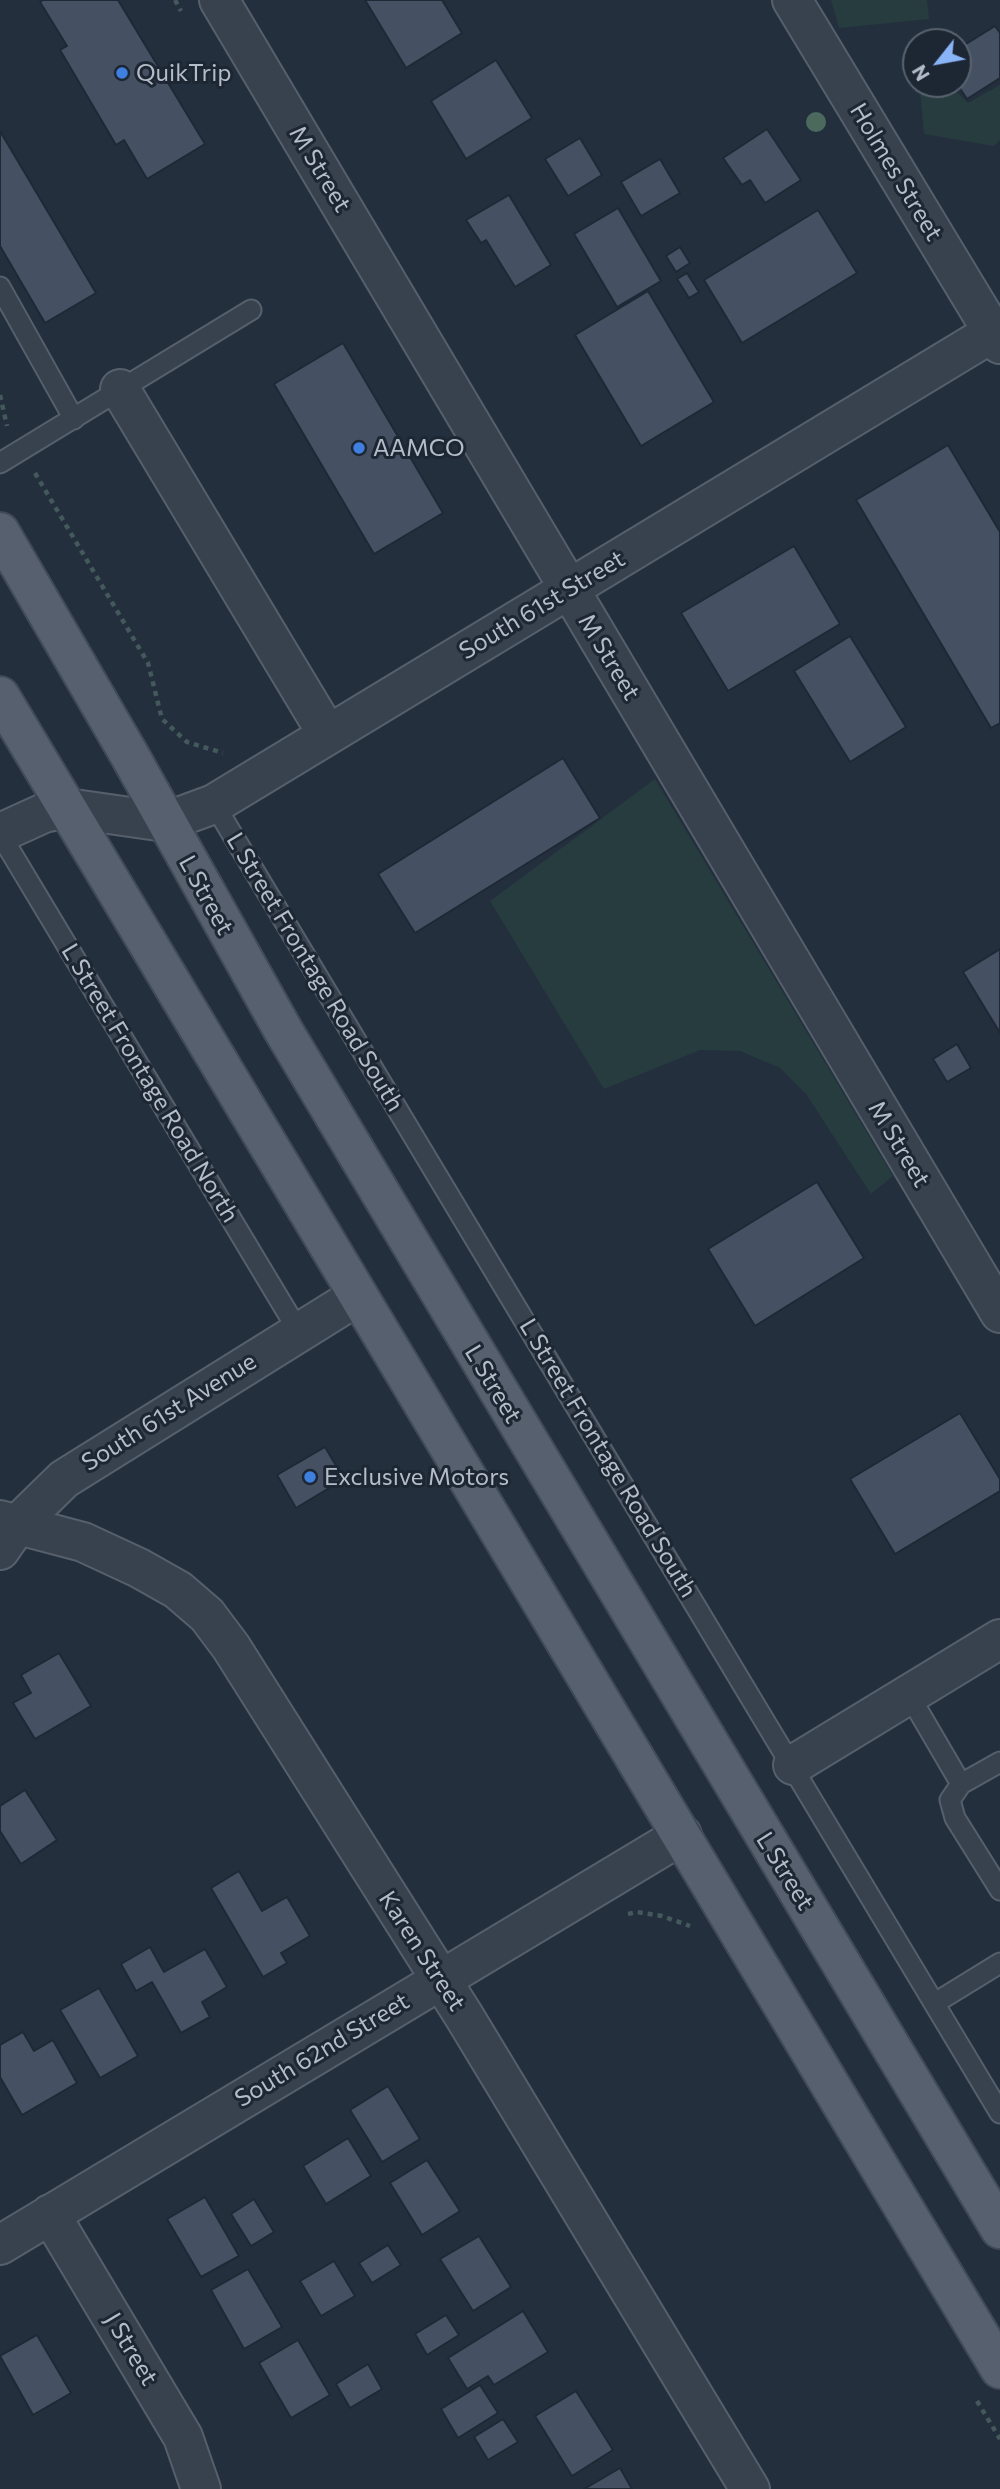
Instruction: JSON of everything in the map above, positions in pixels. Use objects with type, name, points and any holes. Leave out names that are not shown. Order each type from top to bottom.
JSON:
[{"type":"main road","name":"L Street","points":[[0,531],[318,1090],[1000,2229]]},
{"type":"main road","points":[[0,696],[356,1297],[682,1835],[986,2380]]},
{"type":"street","name":"M Street","points":[[219,0],[1000,1313]]},
{"type":"street","name":"Holmes Street","points":[[792,0],[998,335]]},
{"type":"street","name":"South 61st Street","points":[[67,808],[164,822],[214,804],[568,589],[998,335]]},
{"type":"street","points":[[120,389],[328,735]]},
{"type":"street","points":[[0,834],[44,813],[67,808]]},
{"type":"street","name":"South 61st Avenue","points":[[6,1531],[64,1479],[93,1458],[356,1297]]},
{"type":"street","name":"Karen Street","points":[[6,1531],[83,1542],[178,1590],[208,1615],[231,1647],[439,1979],[750,2489]]},
{"type":"street","points":[[793,1765],[1000,1639]]},
{"type":"street","name":"South 62nd Street","points":[[0,2245],[682,1835]]},
{"type":"street","name":"J Street","points":[[50,2214],[183,2437],[201,2489]]},
{"type":"lane","points":[[0,287],[74,419]]},
{"type":"lane","points":[[0,463],[251,310]]},
{"type":"lane","name":"L Street Frontage Road South","points":[[214,804],[1000,2113]]},
{"type":"lane","name":"L Street Frontage Road North","points":[[0,834],[299,1332]]},
{"type":"lane","points":[[909,1695],[961,1784]]},
{"type":"lane","points":[[1000,1762],[961,1784],[950,1800],[955,1818],[1000,1890]]},
{"type":"lane","points":[[935,2003],[1000,1963]]},
{"type":"path","points":[[0,395],[6,423],[148,663],[162,719],[187,742],[222,753],[233,747]]},
{"type":"path","points":[[623,1870],[637,1897],[637,1912]]},
{"type":"path","points":[[626,1915],[637,1912],[662,1916],[691,1926],[698,1938]]},
{"type":"path","points":[[986,2380],[1000,2439]]},
{"type":"green space","points":[[831,0],[927,0],[929,19],[839,28]]},
{"type":"green space","points":[[1000,85],[1000,140],[994,146],[924,134],[921,98],[963,98],[968,103]]},
{"type":"green space","points":[[655,779],[893,1176],[871,1194],[806,1094],[780,1068],[740,1051],[700,1050],[604,1089],[490,901]]},
{"type":"building","points":[[118,0],[205,144],[147,179],[124,140],[116,145],[60,50],[67,46],[40,2]]},
{"type":"building","points":[[365,0],[442,0],[462,33],[406,68]]},
{"type":"building","points":[[995,26],[1000,33],[1000,78],[972,96],[972,40]]},
{"type":"building","points":[[496,60],[532,118],[466,159],[431,101]]},
{"type":"building","points":[[767,129],[801,180],[765,203],[750,180],[742,185],[723,158]]},
{"type":"building","points":[[0,131],[96,293],[45,323],[0,246]]},
{"type":"building","points":[[580,138],[602,175],[568,196],[545,159]]},
{"type":"building","points":[[660,159],[680,193],[641,216],[621,182]]},
{"type":"building","points":[[509,195],[551,265],[515,287],[486,240],[481,243],[466,220]]},
{"type":"building","points":[[618,208],[661,281],[617,307],[574,234]]},
{"type":"building","points":[[818,210],[857,273],[742,343],[704,280]]},
{"type":"building","points":[[680,247],[690,263],[676,272],[666,256]]},
{"type":"building","points":[[687,273],[699,292],[689,298],[677,279]]},
{"type":"building","points":[[648,291],[714,402],[641,446],[575,335]]},
{"type":"building","name":"AAMCO","points":[[343,343],[443,513],[374,554],[274,384]]},
{"type":"building","points":[[948,445],[1000,532],[1000,723],[991,728],[856,500]]},
{"type":"building","points":[[794,546],[840,624],[728,691],[681,613]]},
{"type":"building","points":[[850,636],[906,727],[850,762],[794,671]]},
{"type":"building","points":[[563,758],[600,818],[415,933],[378,874]]},
{"type":"building","points":[[1000,949],[1000,1033],[963,972]]},
{"type":"building","points":[[957,1044],[971,1068],[947,1082],[933,1059]]},
{"type":"building","points":[[817,1182],[864,1258],[755,1326],[708,1249]]},
{"type":"building","points":[[960,1413],[1000,1479],[1000,1491],[895,1554],[850,1479]]},
{"type":"building","name":"Exclusive Motors","points":[[325,1447],[344,1479],[296,1508],[277,1475]]},
{"type":"building","points":[[59,1653],[91,1706],[35,1739],[13,1703],[31,1693],[21,1675]]},
{"type":"building","points":[[25,1790],[57,1840],[21,1864],[0,1831],[0,1806]]},
{"type":"building","points":[[239,1871],[262,1911],[287,1897],[310,1936],[281,1953],[287,1963],[263,1977],[211,1888]]},
{"type":"building","points":[[150,1947],[164,1972],[205,1949],[227,1987],[202,2002],[210,2017],[181,2033],[152,1982],[136,1991],[121,1964]]},
{"type":"building","points":[[99,1988],[138,2056],[100,2078],[60,2010]]},
{"type":"building","points":[[23,2032],[34,2051],[53,2040],[77,2083],[22,2115],[0,2077],[0,2045]]},
{"type":"building","points":[[388,2086],[420,2139],[382,2162],[350,2110]]},
{"type":"building","points":[[348,2138],[371,2176],[326,2204],[303,2166]]},
{"type":"building","points":[[427,2160],[460,2211],[422,2235],[390,2183]]},
{"type":"building","points":[[205,2197],[239,2256],[201,2277],[167,2219]]},
{"type":"building","points":[[254,2199],[274,2232],[251,2246],[231,2214]]},
{"type":"building","points":[[479,2236],[511,2287],[473,2311],[440,2259]]},
{"type":"building","points":[[388,2245],[401,2265],[372,2283],[359,2263]]},
{"type":"building","points":[[334,2261],[355,2296],[321,2316],[300,2281]]},
{"type":"building","points":[[248,2269],[282,2327],[244,2349],[211,2290]]},
{"type":"building","points":[[523,2311],[548,2352],[494,2385],[488,2376],[467,2389],[448,2358]]},
{"type":"building","points":[[446,2315],[459,2335],[427,2355],[415,2334]]},
{"type":"building","points":[[37,2335],[71,2393],[33,2415],[0,2356]]},
{"type":"building","points":[[298,2340],[330,2395],[291,2418],[259,2363]]},
{"type":"building","points":[[368,2364],[382,2389],[350,2408],[336,2384]]},
{"type":"building","points":[[480,2385],[498,2413],[458,2438],[441,2409]]},
{"type":"building","points":[[576,2391],[613,2450],[572,2476],[535,2416]]},
{"type":"building","points":[[503,2419],[518,2442],[488,2460],[474,2437]]},
{"type":"building","points":[[620,2468],[632,2489],[584,2489]]},
{"type":"place","name":"QuikTrip","points":[[122,73]]},
{"type":"place","name":"AAMCO","points":[[359,448]]},
{"type":"place","name":"Exclusive Motors","points":[[310,1477]]}]
